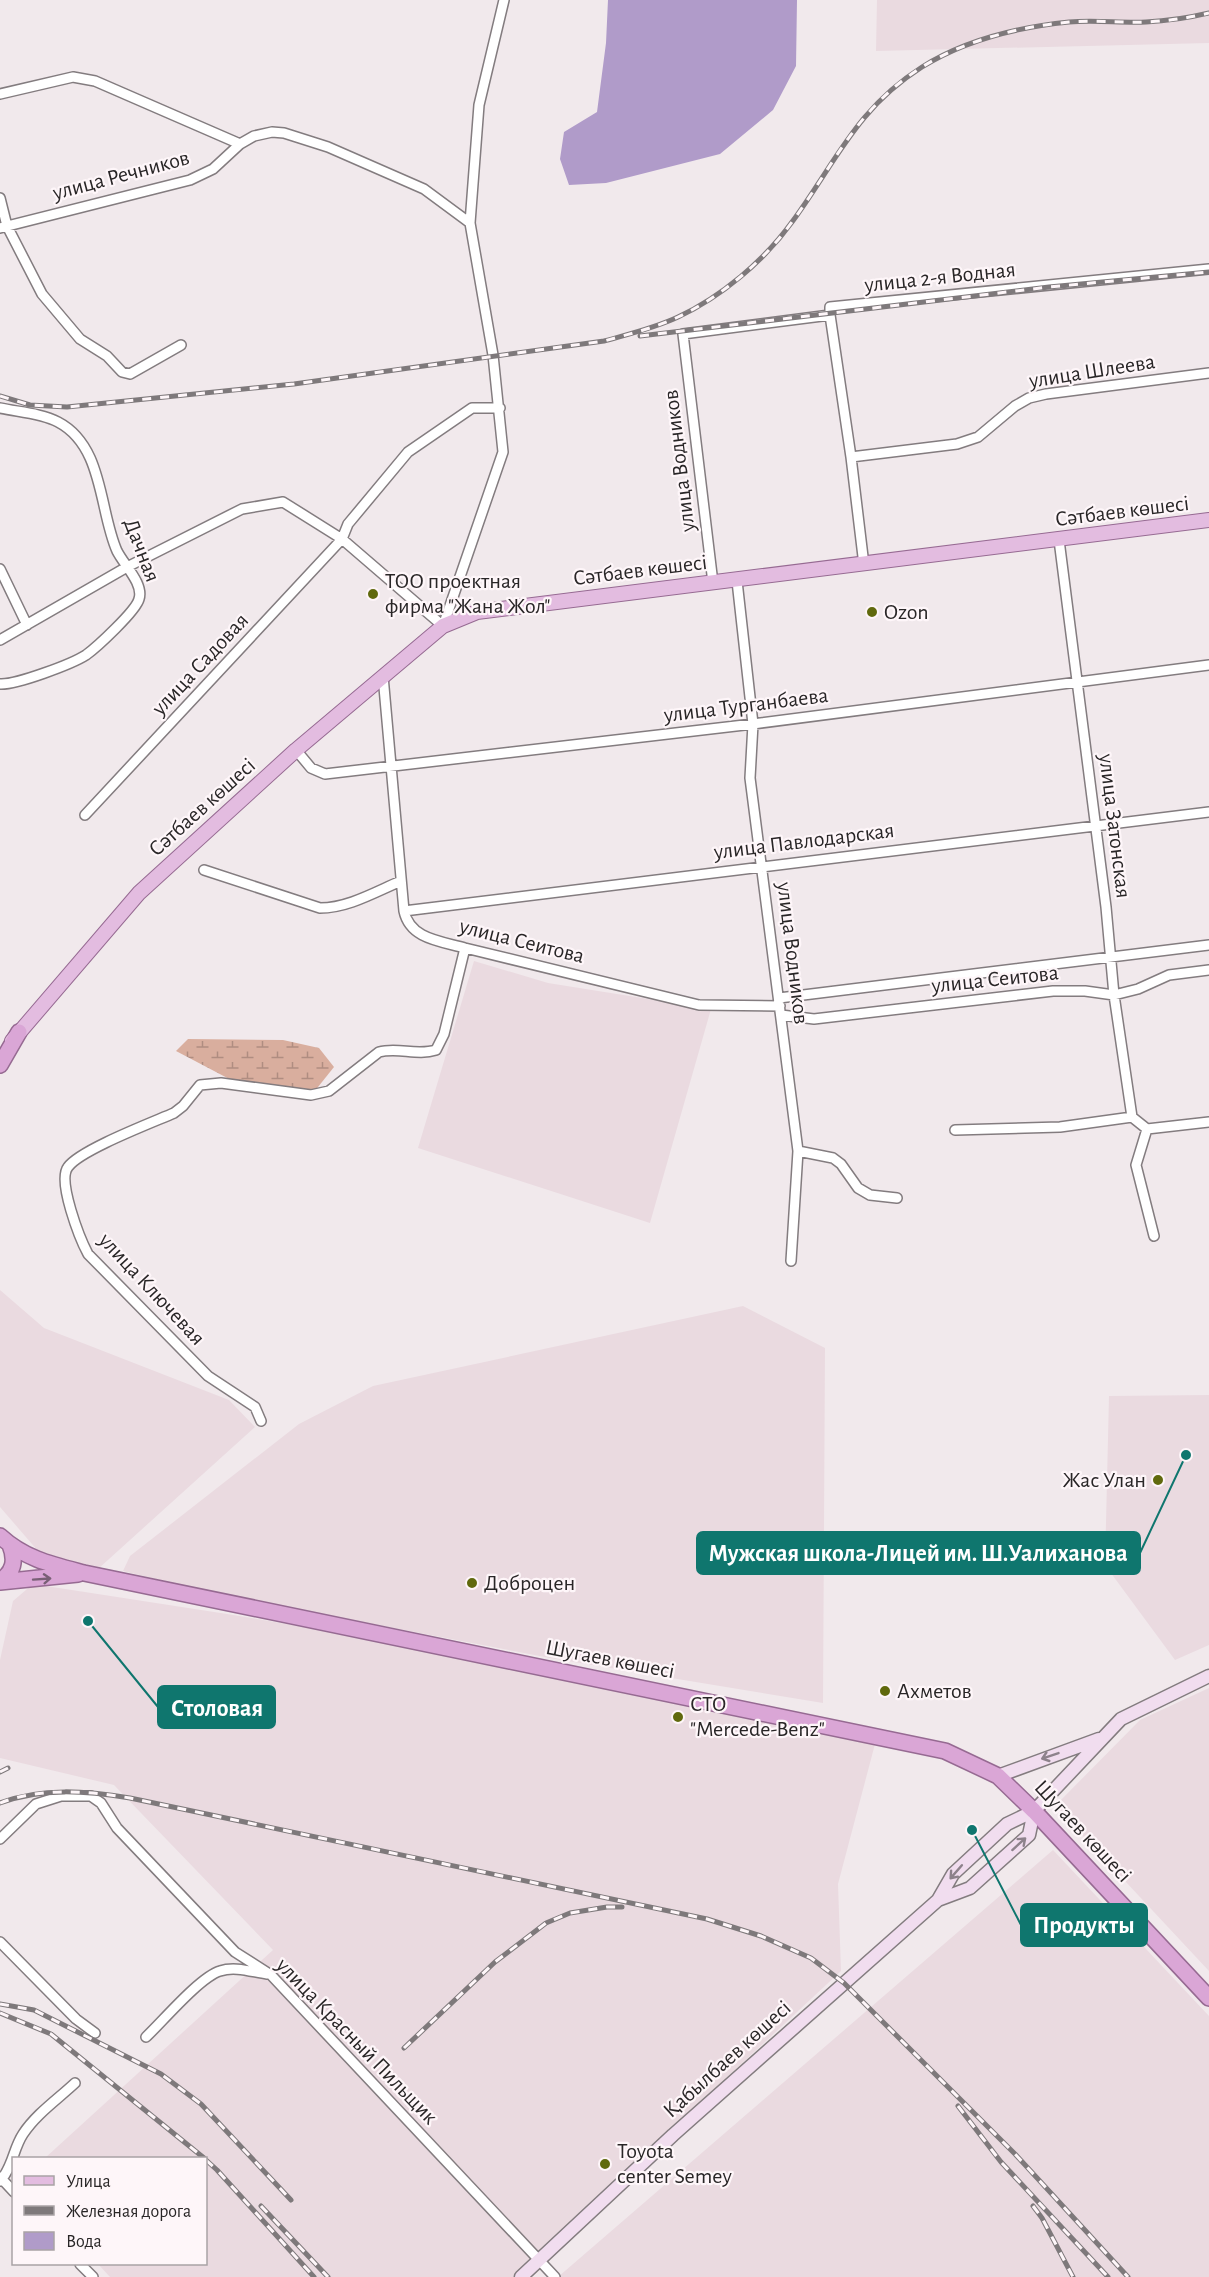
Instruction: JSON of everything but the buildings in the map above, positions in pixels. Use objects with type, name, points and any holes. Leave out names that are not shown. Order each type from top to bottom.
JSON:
[{"type":"highway","points":[[0,1065],[19,1032]]},
{"type":"highway","points":[[0,1582],[8,1576],[15,1557],[5,1541]]},
{"type":"highway","name":"Шугаев көшесі","points":[[5,1541],[42,1562],[84,1573],[945,1751],[998,1776],[1034,1811],[1209,1998]]},
{"type":"highway","name":"Шугаев көшесі","points":[[0,1582],[84,1573]]},
{"type":"main road","name":"Сәтбаев көшесі","points":[[0,1056],[139,893],[296,750],[444,626],[477,612],[1209,520]]},
{"type":"main road","name":"Қабылбаев көшесі","points":[[521,2277],[704,2106],[938,1900],[953,1874],[999,1831],[1007,1824],[1034,1811],[1120,1719],[1209,1676]]},
{"type":"main road","points":[[998,1776],[1103,1738]]},
{"type":"main road","name":"Қабылбаев көшесі","points":[[938,1900],[970,1888],[1029,1835],[1034,1811]]},
{"type":"street","points":[[0,640],[127,567],[242,509],[283,502],[342,539],[444,626],[502,452],[500,408],[470,223],[479,105],[504,0]]},
{"type":"street","points":[[0,94],[73,77],[96,81],[240,144]]},
{"type":"street","name":"улица Речников","points":[[4,227],[190,180],[213,169],[240,144],[254,136],[272,132],[284,133],[328,147],[424,189],[470,223]]},
{"type":"street","points":[[0,198],[4,227],[42,294],[80,339],[107,356],[122,372],[130,374],[181,345]]},
{"type":"street","name":"улица 2-я Водная","points":[[683,334],[830,315],[830,307],[1209,269]]},
{"type":"street","points":[[830,315],[864,565]]},
{"type":"street","name":"улица Водников","points":[[683,334],[713,583]]},
{"type":"street","name":"улица Шлеева","points":[[851,457],[957,444],[978,437],[1015,406],[1046,394],[1209,373]]},
{"type":"street","name":"Дачная","points":[[0,408],[57,421],[78,441],[98,477],[117,550],[140,589],[139,601],[97,646],[84,656],[25,679],[0,684]]},
{"type":"street","name":"улица Садовая","points":[[85,815],[342,539],[348,524],[408,452],[472,408],[500,408]]},
{"type":"street","name":"улица Затонская","points":[[1059,540],[1096,825],[1114,995],[1132,1117]]},
{"type":"street","points":[[0,569],[27,625]]},
{"type":"street","name":"улица Водников","points":[[737,580],[753,724],[750,778],[798,1151],[791,1260]]},
{"type":"street","name":"улица Турганбаева","points":[[296,750],[311,768],[325,774],[753,724],[1209,664]]},
{"type":"street","points":[[383,676],[404,911]]},
{"type":"street","name":"улица Павлодарская","points":[[404,911],[1209,812]]},
{"type":"street","points":[[204,870],[320,908],[344,905],[401,881]]},
{"type":"street","name":"улица Сеитова","points":[[404,911],[406,922],[411,928],[434,939],[699,1005],[780,1006],[1110,957],[1209,945]]},
{"type":"street","name":"улица Ключевая","points":[[261,1421],[255,1407],[208,1376],[88,1254],[80,1239],[64,1179],[66,1168],[80,1155],[174,1113],[183,1106],[200,1085],[221,1083],[320,1095],[330,1091],[379,1052],[388,1049],[426,1053],[436,1050],[444,1034],[465,948]]},
{"type":"street","name":"улица Сеитова","points":[[780,1006],[814,1020],[1053,991],[1085,991],[1114,995],[1138,989],[1169,975],[1209,970]]},
{"type":"street","points":[[956,1130],[1059,1127],[1132,1117],[1147,1129],[1209,1122]]},
{"type":"street","points":[[1147,1129],[1137,1158],[1136,1174],[1154,1236]]},
{"type":"street","points":[[798,1151],[833,1158],[841,1164],[858,1188],[870,1195],[897,1198]]},
{"type":"street","name":"улица Красный Пильщик","points":[[0,1839],[36,1804],[61,1796],[91,1796],[101,1803],[117,1828],[235,1952],[271,1975],[555,2277]]},
{"type":"street","points":[[0,1942],[76,2019],[94,2033]]},
{"type":"street","points":[[146,2037],[206,1978],[219,1971],[233,1969],[271,1975]]},
{"type":"street","points":[[14,2157],[22,2135],[75,2083]]},
{"type":"street","points":[[12,2161],[8,2172],[1,2179],[12,2190]]},
{"type":"street","points":[[81,2265],[93,2277]]},
{"type":"shaded area","points":[[877,0],[1209,0],[1209,43],[876,51]]},
{"type":"shaded area","points":[[474,961],[548,983],[711,1009],[650,1223],[418,1148]]},
{"type":"shaded area","points":[[0,1290],[44,1328],[229,1400],[255,1427],[98,1569],[38,1551],[0,1507]]},
{"type":"shaded area","points":[[743,1306],[825,1348],[823,1703],[550,1658],[226,1596],[123,1571],[130,1556],[299,1424],[373,1386]]},
{"type":"shaded area","name":"Жас Улан","points":[[1209,1395],[1209,1645],[1175,1660],[1105,1565],[1109,1396]]},
{"type":"shaded area","points":[[33,1584],[227,1614],[503,1660],[875,1744],[838,1884],[841,1971],[513,2277],[110,2277],[99,2265],[207,2265],[207,2157],[46,2157],[273,1950],[114,1785],[0,1758],[0,1660],[13,1601]]},
{"type":"shaded area","points":[[1209,1688],[1209,1971],[1055,1806],[1140,1720]]},
{"type":"shaded area","points":[[1053,1850],[1209,2016],[1209,2277],[558,2277]]},
{"type":"green space","points":[[188,1039],[283,1040],[319,1048],[334,1067],[314,1092],[235,1082],[176,1051]]},
{"type":"water","points":[[608,0],[797,0],[796,66],[773,110],[720,154],[606,183],[569,185],[560,159],[564,132],[597,112],[606,43]]},
{"type":"railway","points":[[0,396],[30,405],[67,407],[294,384],[604,341],[651,328],[694,309],[741,277],[755,264],[792,222],[863,119],[899,83],[922,67],[974,42],[1031,27],[1079,21],[1154,22],[1209,13]]},
{"type":"railway","points":[[640,336],[1049,287],[1209,272]]},
{"type":"railway","points":[[0,1772],[8,1768]]},
{"type":"railway","points":[[0,1803],[32,1794],[65,1792],[130,1798],[707,1919],[761,1936],[811,1958],[844,1983],[1015,2154],[1128,2277]]},
{"type":"railway","points":[[404,2048],[495,1962],[546,1923],[570,1913],[622,1907]]},
{"type":"railway","points":[[0,2004],[34,2010],[161,2074],[201,2104],[291,2200]]},
{"type":"railway","points":[[0,2013],[51,2034],[203,2157]]},
{"type":"railway","points":[[958,2106],[1001,2162],[1108,2277]]},
{"type":"railway","points":[[207,2161],[314,2277]]},
{"type":"railway","points":[[261,2206],[328,2277]]},
{"type":"railway","points":[[1033,2206],[1042,2218],[1073,2277]]},
{"type":"place","name":"ТОО проектная фирма \"Жана Жол\"","points":[[373,594]]},
{"type":"place","name":"Ozon","points":[[872,612]]},
{"type":"place","name":"Мужская школа-Лицей им. Ш.Уалиханова","points":[[1186,1455]]},
{"type":"place","name":"Жас Улан","points":[[1158,1480]]},
{"type":"place","name":"Доброцен","points":[[472,1583]]},
{"type":"place","name":"Столовая","points":[[88,1621]]},
{"type":"place","name":"Ахметов","points":[[885,1691]]},
{"type":"place","name":"СТО \"Mercede-Benz\"","points":[[678,1717]]},
{"type":"place","name":"Продукты","points":[[972,1830]]},
{"type":"place","name":"Toyota center Semey","points":[[605,2164]]}]
